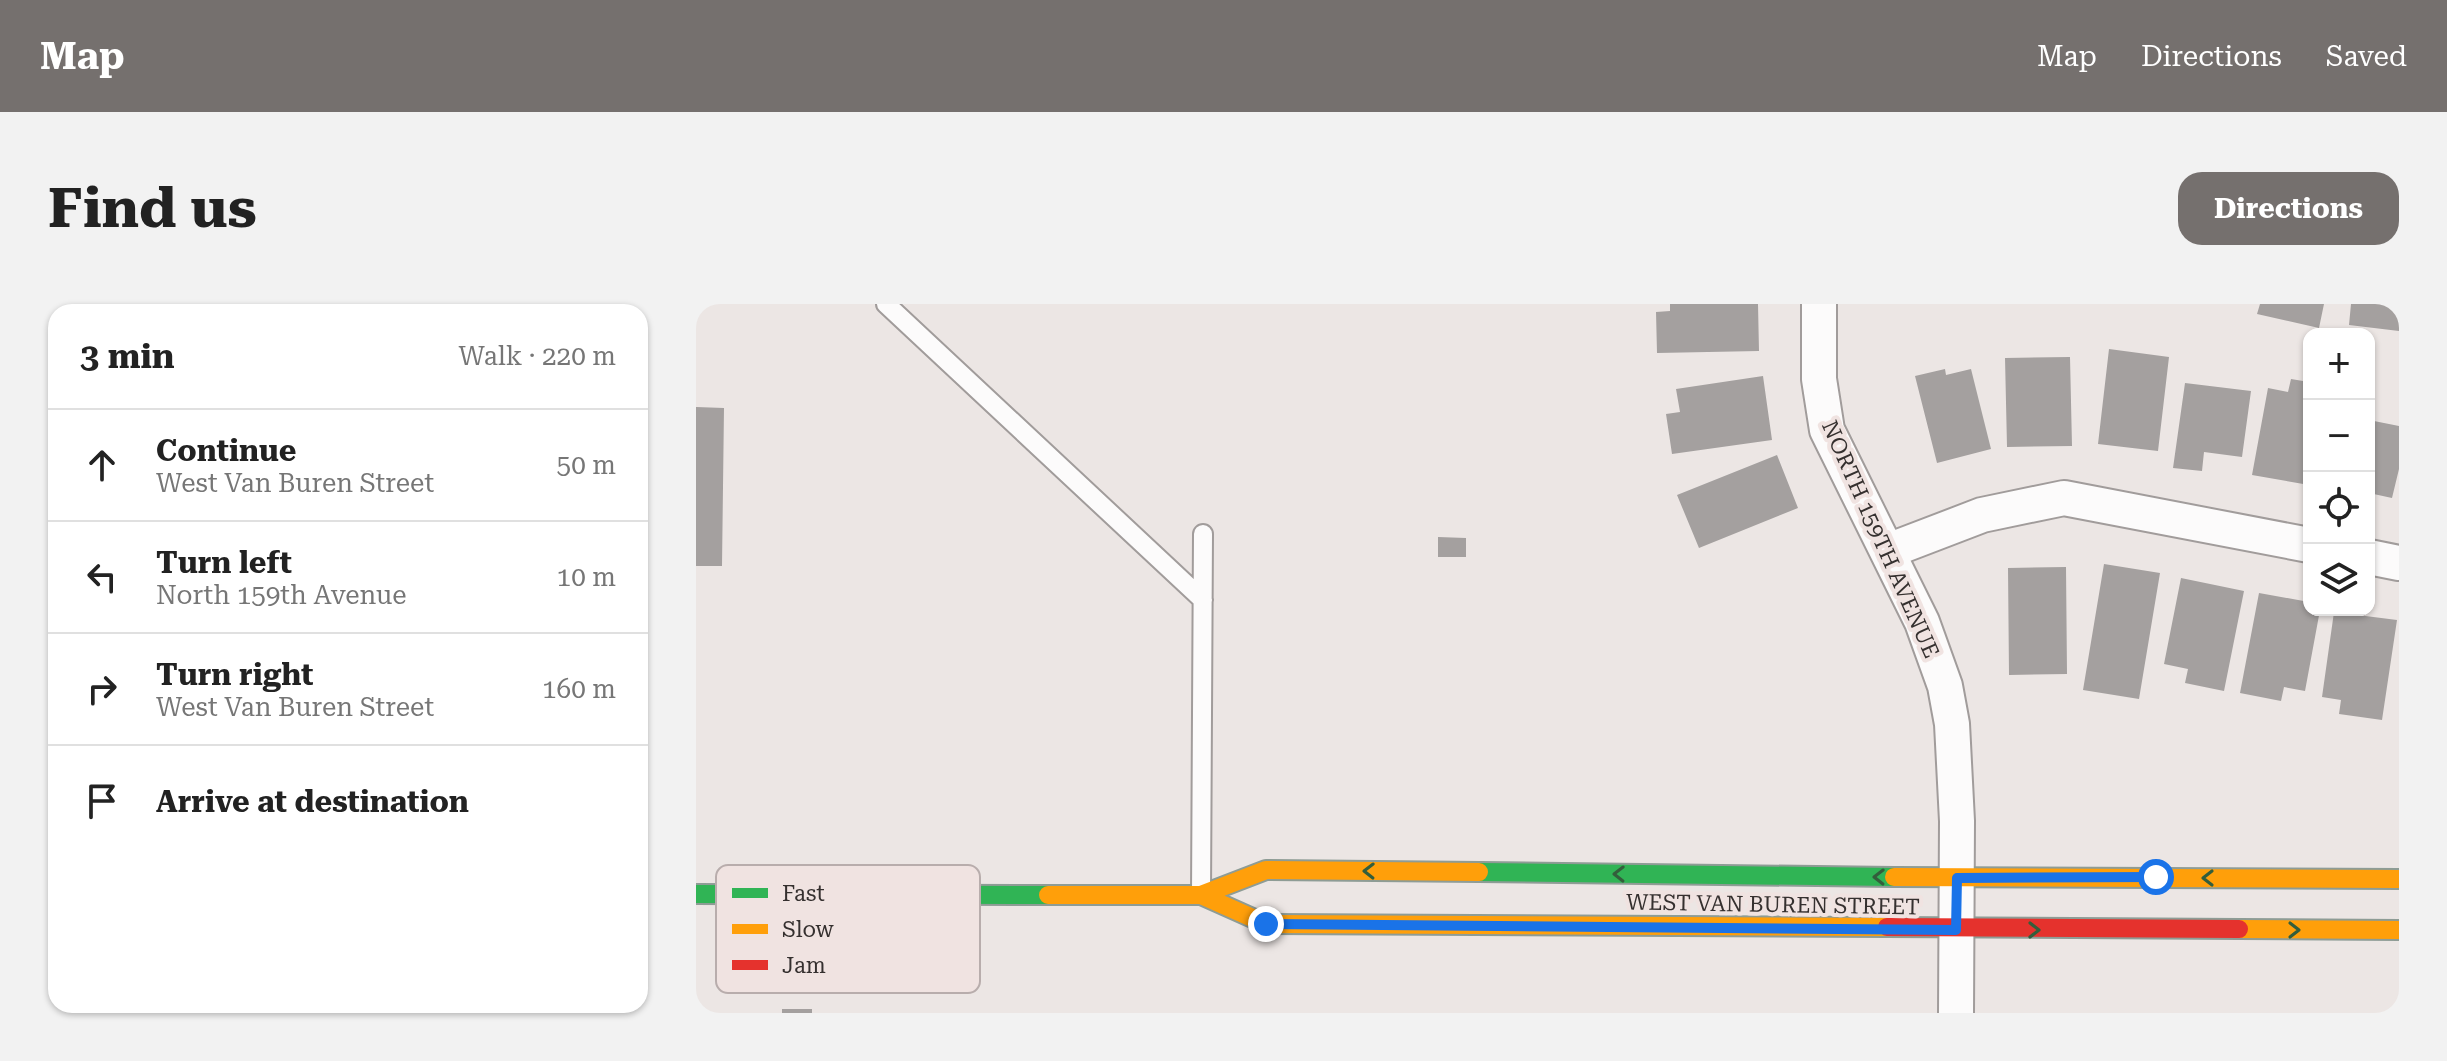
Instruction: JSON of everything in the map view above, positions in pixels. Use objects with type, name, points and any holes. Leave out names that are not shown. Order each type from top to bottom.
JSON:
[{"type":"main road","name":"WEST VAN BUREN STREET","points":[[980,895],[1201,895],[1266,870],[1957,878],[2399,879]]},
{"type":"main road","name":"WEST VAN BUREN STREET","points":[[696,894],[716,894]]},
{"type":"main road","name":"WEST VAN BUREN STREET","points":[[1201,895],[1266,924],[2399,930]]},
{"type":"street","name":"NORTH 159TH AVENUE","points":[[1819,304],[1819,379],[1827,430],[1922,622],[1945,686],[1955,757],[1956,1013]]},
{"type":"street","points":[[1888,551],[1982,515],[2064,498],[2304,544]]},
{"type":"street","points":[[2375,558],[2399,563]]},
{"type":"lane","points":[[886,304],[1203,600]]},
{"type":"lane","points":[[1201,895],[1203,534]]},
{"type":"building","points":[[1670,304],[1758,304],[1759,351],[1657,353],[1656,312],[1670,311]]},
{"type":"building","points":[[2260,304],[2324,304],[2319,328],[2257,314]]},
{"type":"building","points":[[2351,304],[2399,304],[2399,331],[2349,325]]},
{"type":"building","points":[[2109,349],[2169,357],[2158,451],[2098,444]]},
{"type":"building","points":[[2070,357],[2072,446],[2007,447],[2005,358]]},
{"type":"building","points":[[1945,369],[1946,375],[1971,369],[1991,449],[1937,463],[1915,376]]},
{"type":"building","points":[[1763,376],[1772,440],[1672,454],[1666,414],[1680,412],[1676,389]]},
{"type":"building","points":[[2291,379],[2303,381],[2303,484],[2252,475],[2268,388],[2288,392]]},
{"type":"building","points":[[2185,383],[2251,391],[2242,457],[2204,452],[2202,471],[2173,468]]},
{"type":"building","points":[[696,407],[724,408],[722,566],[696,566]]},
{"type":"building","points":[[2375,421],[2399,426],[2399,469],[2392,498],[2375,494]]},
{"type":"building","points":[[1777,455],[1798,508],[1699,548],[1677,495]]},
{"type":"building","points":[[1438,537],[1466,538],[1466,557],[1438,557]]},
{"type":"building","points":[[2104,564],[2160,573],[2139,699],[2083,690]]},
{"type":"building","points":[[2066,567],[2067,674],[2009,675],[2008,568]]},
{"type":"building","points":[[2181,578],[2244,591],[2224,691],[2185,683],[2188,669],[2164,664]]},
{"type":"building","points":[[2259,593],[2303,601],[2303,616],[2319,616],[2305,691],[2284,687],[2281,701],[2240,693]]},
{"type":"building","points":[[2333,616],[2397,620],[2382,720],[2339,714],[2341,700],[2322,697]]},
{"type":"building","points":[[782,1009],[812,1009],[812,1013],[782,1013]]},
{"type":"traffic: fast","points":[[1479,872],[1894,877]]},
{"type":"traffic: fast","points":[[696,894],[716,894]]},
{"type":"traffic: fast","points":[[980,895],[1048,895]]},
{"type":"traffic: slow","points":[[1048,895],[1201,895],[1266,870],[1479,872]]},
{"type":"traffic: slow","points":[[1894,877],[2399,879]]},
{"type":"traffic: slow","points":[[1201,895],[1266,924],[1887,927]]},
{"type":"traffic: slow","points":[[2239,929],[2399,930]]},
{"type":"traffic: jam","points":[[1887,927],[2239,929]]},
{"type":"route","points":[[1266,924],[1956,930],[1957,878],[2156,877]]}]
